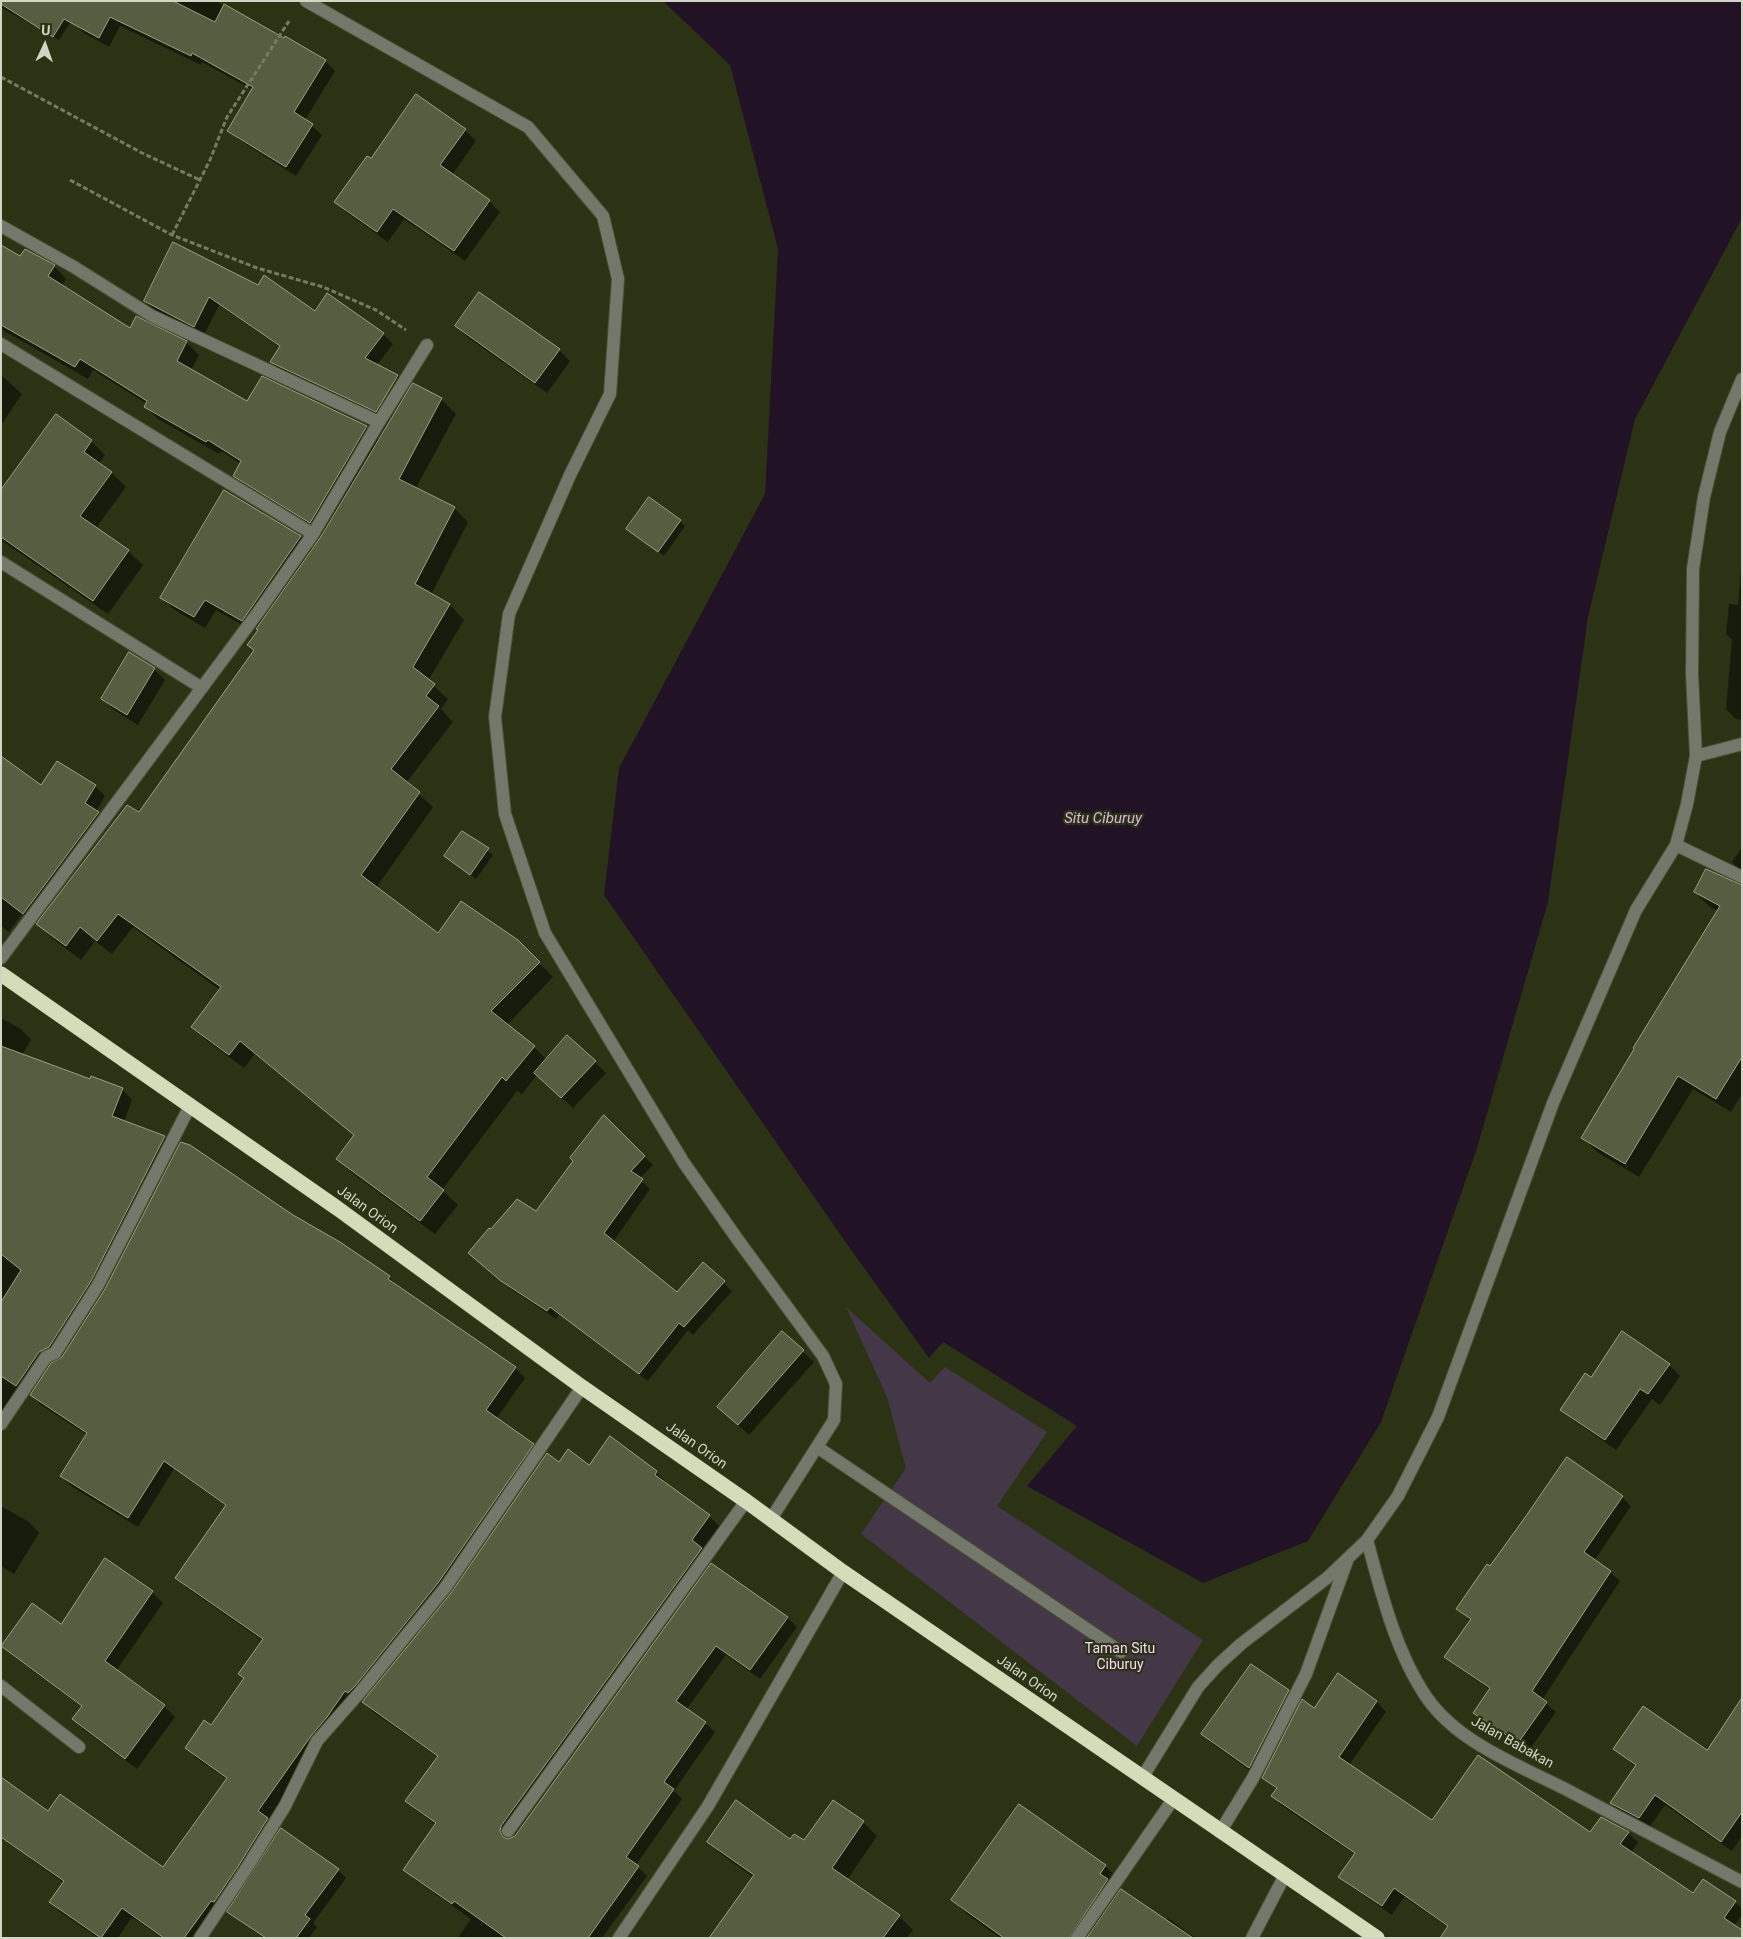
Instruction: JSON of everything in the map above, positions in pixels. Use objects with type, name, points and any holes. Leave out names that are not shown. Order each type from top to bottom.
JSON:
[{"type":"highway","name":"Jalan Orion","points":[[1,974],[337,1208],[582,1388],[746,1501],[843,1572],[1377,1938]]},
{"type":"street","points":[[306,1],[528,128],[603,216],[618,279],[610,394],[570,475],[509,614],[495,717],[505,814],[545,933],[684,1163],[823,1356],[836,1384],[834,1420],[771,1519]]},
{"type":"street","points":[[1,226],[74,267],[152,316],[379,422]]},
{"type":"street","points":[[1,344],[313,534]]},
{"type":"street","points":[[1,958],[202,688],[313,534],[427,345]]},
{"type":"street","points":[[1142,1778],[1198,1687],[1218,1665],[1327,1578],[1367,1540],[1398,1496],[1438,1417],[1552,1103],[1636,910],[1676,845],[1687,804],[1696,756],[1692,674],[1693,569],[1704,497],[1717,442],[1742,378]]},
{"type":"street","points":[[1,562],[202,688]]},
{"type":"street","points":[[1696,756],[1742,744]]},
{"type":"street","points":[[1676,845],[1742,877]]},
{"type":"street","points":[[1,1424],[46,1357],[55,1354],[98,1285],[190,1106]]},
{"type":"street","points":[[200,1938],[280,1814],[317,1741],[361,1691],[445,1588],[582,1388]]},
{"type":"street","points":[[817,1447],[1121,1652]]},
{"type":"street","points":[[508,1831],[746,1501]]},
{"type":"street","name":"Jalan Babakan","points":[[1367,1540],[1384,1601],[1409,1666],[1427,1698],[1459,1732],[1499,1755],[1742,1882]]},
{"type":"street","points":[[1220,1832],[1254,1778],[1306,1674],[1347,1560]]},
{"type":"street","points":[[619,1938],[708,1806],[843,1572]]},
{"type":"street","points":[[1,1686],[78,1747]]},
{"type":"street","points":[[1077,1938],[1174,1798]]},
{"type":"street","points":[[1252,1938],[1285,1875]]},
{"type":"path","points":[[172,235],[200,180],[227,117],[291,17]]},
{"type":"path","points":[[1,77],[142,153],[200,180]]},
{"type":"path","points":[[70,180],[172,235],[257,268],[323,287],[376,310],[427,345]]},
{"type":"green space","name":"Taman Situ Ciburuy","points":[[846,1307],[930,1383],[945,1367],[1047,1432],[997,1506],[1203,1640],[1137,1746],[861,1534],[906,1468],[887,1397]]},
{"type":"water","name":"Situ Ciburuy","points":[[663,1],[1742,1],[1742,218],[1635,419],[1588,617],[1548,902],[1477,1148],[1381,1422],[1308,1541],[1203,1583],[1027,1486],[1077,1426],[943,1342],[929,1358],[849,1247],[604,895],[619,768],[765,494],[778,249],[730,65]]},
{"type":"building","points":[[1,1],[173,1],[215,22],[224,4],[326,60],[294,112],[313,124],[286,167],[227,131],[253,87],[192,53],[191,56],[110,17],[99,38],[64,19],[53,37],[1,4]]},
{"type":"building","points":[[416,94],[466,129],[440,165],[490,200],[454,251],[393,209],[377,232],[334,202],[367,156],[371,158]]},
{"type":"building","points":[[173,242],[258,285],[264,275],[315,311],[327,293],[384,333],[365,358],[398,375],[376,412],[270,362],[280,346],[209,297],[194,327],[144,301]]},
{"type":"building","points":[[1,245],[20,256],[25,249],[55,265],[48,276],[130,328],[136,316],[187,341],[177,361],[247,401],[262,376],[367,426],[310,523],[233,476],[241,461],[208,440],[206,442],[144,407],[147,401],[80,359],[75,367],[1,325]]},
{"type":"building","points":[[479,292],[560,349],[535,383],[455,326]]},
{"type":"building","points":[[413,383],[442,398],[399,479],[455,507],[415,584],[450,604],[413,667],[435,684],[426,696],[439,706],[391,769],[420,792],[361,875],[438,933],[461,901],[518,940],[540,962],[491,1011],[535,1046],[506,1081],[502,1077],[427,1177],[444,1190],[420,1221],[336,1159],[354,1135],[240,1041],[229,1055],[191,1027],[221,987],[118,914],[97,941],[80,927],[66,946],[36,924],[127,805],[139,812],[254,650],[247,645],[258,630],[256,629],[320,538]]},
{"type":"building","points":[[56,414],[92,440],[84,452],[112,472],[80,516],[129,550],[93,601],[1,537],[1,490]]},
{"type":"building","points":[[224,490],[301,536],[242,621],[205,600],[194,617],[160,598]]},
{"type":"building","points":[[649,497],[681,520],[658,552],[626,529]]},
{"type":"building","points":[[129,652],[155,668],[127,715],[101,699]]},
{"type":"building","points":[[1,756],[41,785],[57,761],[96,785],[85,803],[99,812],[23,914],[1,897]]},
{"type":"building","points":[[462,831],[489,848],[470,875],[444,856]]},
{"type":"building","points":[[1706,869],[1742,885],[1742,1057],[1716,1099],[1678,1076],[1625,1164],[1581,1138],[1633,1048],[1720,906],[1694,892]]},
{"type":"building","points":[[567,1035],[596,1061],[561,1098],[534,1073]]},
{"type":"building","points":[[1,1046],[90,1079],[91,1076],[123,1088],[112,1116],[165,1136],[91,1281],[49,1347],[39,1352],[16,1386],[1,1376],[1,1302],[21,1270],[1,1254]]},
{"type":"building","points":[[604,1115],[645,1156],[631,1171],[643,1179],[604,1233],[677,1292],[703,1262],[725,1281],[684,1327],[679,1323],[639,1374],[550,1307],[547,1311],[501,1281],[468,1253],[517,1199],[536,1211],[573,1161],[570,1158]]},
{"type":"building","points":[[181,1142],[190,1145],[293,1215],[340,1242],[390,1276],[388,1279],[516,1367],[486,1410],[534,1444],[438,1583],[355,1686],[348,1693],[345,1691],[311,1736],[258,1811],[268,1818],[239,1865],[214,1902],[211,1901],[184,1938],[164,1938],[122,1908],[101,1938],[49,1902],[64,1881],[1,1837],[1,1777],[48,1811],[60,1794],[163,1867],[227,1778],[185,1748],[204,1720],[211,1725],[244,1678],[238,1674],[263,1639],[175,1578],[226,1505],[164,1461],[128,1518],[60,1476],[87,1433],[30,1395],[51,1363],[62,1357],[105,1289]]},
{"type":"building","points":[[782,1331],[804,1350],[738,1425],[717,1407]]},
{"type":"building","points":[[1622,1331],[1670,1364],[1648,1394],[1640,1389],[1605,1440],[1560,1410],[1585,1373],[1591,1377]]},
{"type":"building","points":[[610,1436],[657,1471],[655,1475],[710,1515],[692,1540],[702,1548],[501,1826],[500,1831],[503,1837],[508,1839],[515,1836],[711,1563],[788,1617],[750,1670],[716,1646],[676,1701],[706,1722],[664,1782],[674,1789],[626,1857],[639,1866],[588,1938],[506,1938],[454,1901],[452,1904],[403,1870],[436,1823],[405,1801],[438,1756],[362,1702],[451,1593],[547,1453],[559,1462],[568,1449],[589,1465]]},
{"type":"building","points":[[1567,1457],[1623,1496],[1584,1552],[1611,1571],[1532,1691],[1547,1702],[1518,1743],[1473,1713],[1490,1688],[1444,1657],[1471,1619],[1456,1609],[1487,1564],[1490,1566]]},
{"type":"building","points":[[105,1558],[153,1591],[105,1661],[165,1705],[125,1759],[72,1719],[82,1706],[1,1646],[32,1603],[61,1624]]},
{"type":"building","points":[[1251,1664],[1289,1690],[1249,1768],[1201,1734]]},
{"type":"building","points":[[1338,1673],[1377,1701],[1339,1757],[1432,1820],[1478,1755],[1590,1832],[1601,1817],[1629,1832],[1620,1844],[1693,1893],[1703,1879],[1736,1901],[1724,1918],[1742,1930],[1742,1938],[1440,1938],[1448,1926],[1394,1888],[1382,1906],[1338,1877],[1355,1853],[1271,1796],[1277,1788],[1262,1778],[1302,1699],[1314,1708]]},
{"type":"building","points":[[1742,1698],[1742,1812],[1721,1842],[1655,1795],[1639,1818],[1610,1803],[1636,1765],[1613,1749],[1643,1706],[1707,1750]]},
{"type":"building","points":[[736,1800],[790,1839],[794,1834],[804,1840],[833,1800],[864,1821],[832,1868],[900,1915],[883,1938],[709,1938],[754,1875],[707,1842]]},
{"type":"building","points":[[1019,1804],[1106,1865],[1100,1874],[1108,1879],[1069,1938],[1004,1938],[951,1900]]},
{"type":"building","points":[[281,1828],[339,1869],[305,1915],[310,1919],[296,1938],[266,1938],[227,1912]]},
{"type":"building","points":[[1121,1889],[1193,1938],[1087,1938]]}]
